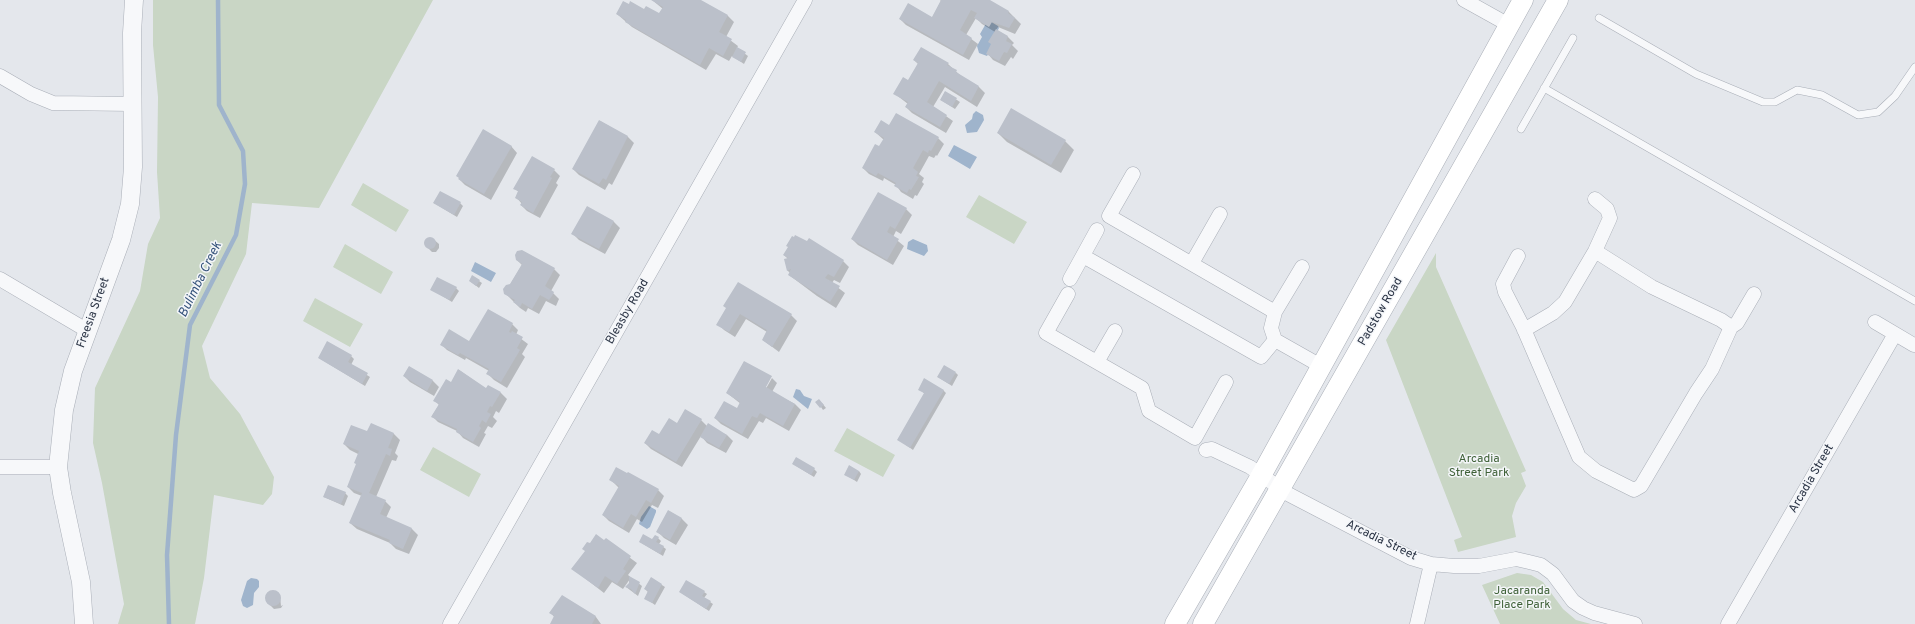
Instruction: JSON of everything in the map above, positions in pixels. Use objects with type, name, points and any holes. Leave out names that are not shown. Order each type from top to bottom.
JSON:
[{"type":"main road","points":[[1175,624],[1262,474],[1523,0]]},
{"type":"main road","name":"Padstow Road","points":[[1203,624],[1558,0]]},
{"type":"street","name":"Freesia Street","points":[[84,624],[81,582],[58,467],[64,410],[72,371],[121,240],[130,204],[133,167],[132,33],[134,0]]},
{"type":"street","name":"Bleasby Road","points":[[450,624],[805,0]]},
{"type":"street","points":[[1464,0],[1509,25]]},
{"type":"street","points":[[0,76],[31,94],[54,103],[133,104]]},
{"type":"street","points":[[1133,174],[1110,216],[1275,312]]},
{"type":"street","points":[[1524,330],[1554,313],[1565,302],[1595,251],[1610,218],[1608,209],[1595,199]]},
{"type":"street","points":[[1192,263],[1220,214]]},
{"type":"street","points":[[1070,279],[1097,230]]},
{"type":"street","points":[[1595,251],[1652,287],[1721,320],[1731,327]]},
{"type":"street","points":[[1083,256],[1261,357],[1275,340]]},
{"type":"street","points":[[1518,256],[1503,284],[1505,292],[1524,330],[1579,457],[1596,472],[1634,490],[1641,486],[1696,393],[1712,369],[1731,327],[1737,323],[1754,294]]},
{"type":"street","points":[[1302,267],[1275,312],[1270,328],[1275,340],[1321,366]]},
{"type":"street","points":[[0,279],[88,331]]},
{"type":"street","points":[[1068,294],[1046,333],[1142,388],[1149,411],[1195,438],[1226,382]]},
{"type":"street","points":[[1875,322],[1914,345]]},
{"type":"street","points":[[1097,362],[1115,331]]},
{"type":"street","name":"Arcadia Street","points":[[1728,624],[1895,334]]},
{"type":"street","name":"Arcadia Street","points":[[1206,450],[1212,448],[1226,454],[1262,474],[1293,496],[1411,558],[1431,564],[1479,566],[1516,559],[1541,565],[1552,574],[1573,602],[1594,614],[1635,624]]},
{"type":"street","points":[[0,467],[58,467]]},
{"type":"street","points":[[1417,624],[1431,564]]},
{"type":"lane","points":[[1599,18],[1696,74],[1763,102],[1775,102],[1797,90],[1822,95],[1858,115],[1878,112],[1895,96],[1915,67]]},
{"type":"lane","points":[[1521,129],[1573,38]]},
{"type":"lane","points":[[1544,88],[1915,301]]},
{"type":"green space","points":[[153,0],[433,0],[319,208],[252,203],[246,254],[202,346],[210,378],[240,414],[274,477],[272,494],[263,505],[214,495],[204,578],[195,624],[118,624],[124,604],[102,483],[93,443],[95,388],[140,291],[148,244],[160,218],[157,172],[158,97],[153,45]]},
{"type":"green space","points":[[363,183],[409,210],[396,232],[351,205]]},
{"type":"green space","points":[[979,195],[1027,222],[1014,244],[966,217]]},
{"type":"green space","points":[[345,244],[393,272],[381,294],[333,267]]},
{"type":"green space","name":"Arcadia Street Park","points":[[1436,253],[1436,267],[1526,471],[1521,473],[1526,486],[1516,503],[1512,516],[1516,537],[1458,552],[1454,540],[1462,537],[1386,340]]},
{"type":"green space","points":[[315,298],[363,324],[350,347],[303,321]]},
{"type":"green space","points":[[847,428],[895,455],[883,477],[834,451]]},
{"type":"green space","points":[[433,447],[481,474],[469,497],[420,470]]},
{"type":"green space","name":"Jacaranda Place Park","points":[[1517,573],[1531,575],[1543,582],[1563,609],[1576,620],[1591,624],[1500,624],[1482,585]]},
{"type":"water","points":[[988,20],[999,28],[992,41],[995,43],[987,56],[979,53],[977,46],[982,37],[980,34]]},
{"type":"water","points":[[976,111],[983,115],[984,120],[977,132],[967,133],[965,125],[972,119],[973,114]]},
{"type":"water","points":[[954,145],[977,157],[970,169],[948,156]]},
{"type":"water","points":[[913,239],[927,245],[928,251],[924,256],[907,249],[908,242]]},
{"type":"water","points":[[475,262],[496,273],[491,282],[471,271]]},
{"type":"water","points":[[796,389],[800,390],[804,396],[812,399],[808,409],[793,397]]},
{"type":"water","points":[[649,506],[656,510],[656,512],[650,527],[647,529],[639,524],[641,517]]},
{"type":"water","points":[[251,578],[259,581],[259,587],[254,593],[253,605],[247,608],[243,606],[241,600],[247,581]]},
{"type":"building","points":[[651,0],[701,0],[728,15],[719,32],[732,39],[723,56],[709,48],[700,65],[625,22],[626,20],[616,14],[623,1],[629,4],[630,1],[644,9],[646,6],[659,13],[663,7]]},
{"type":"building","points":[[941,0],[990,0],[1009,11],[1008,13],[1015,18],[1009,28],[992,22],[989,27],[974,18],[977,13],[971,10],[960,30],[972,38],[963,55],[899,19],[908,3],[932,17]]},
{"type":"building","points":[[996,29],[1008,36],[1006,41],[1012,44],[1007,53],[1004,52],[999,61],[986,54],[991,44],[988,42]]},
{"type":"building","points":[[737,47],[746,52],[741,62],[732,57]]},
{"type":"building","points":[[921,47],[949,63],[947,65],[957,70],[956,72],[979,86],[971,101],[939,81],[927,102],[947,115],[940,127],[905,107],[908,102],[893,94],[903,77],[908,80],[918,63],[913,60]]},
{"type":"building","points":[[945,91],[957,98],[952,107],[940,100]]},
{"type":"building","points":[[1011,108],[1066,140],[1051,165],[997,133]]},
{"type":"building","points":[[896,113],[939,137],[931,151],[929,150],[928,153],[923,150],[913,168],[918,172],[916,176],[919,177],[911,190],[909,189],[907,193],[894,186],[896,183],[878,173],[876,176],[862,168],[875,144],[879,146],[884,138],[874,132],[881,120],[889,125]]},
{"type":"building","points":[[599,120],[628,136],[606,180],[603,178],[599,184],[572,169]]},
{"type":"building","points":[[483,129],[512,146],[484,194],[458,179],[459,178],[456,176]]},
{"type":"building","points":[[532,156],[555,169],[550,177],[552,178],[533,213],[520,205],[522,202],[515,198],[518,191],[513,189]]},
{"type":"building","points":[[440,191],[461,202],[454,215],[433,203]]},
{"type":"building","points":[[878,192],[907,208],[895,229],[890,226],[887,232],[899,239],[887,260],[851,239]]},
{"type":"building","points":[[587,206],[614,221],[599,249],[571,234]]},
{"type":"building","points":[[795,235],[807,241],[809,238],[844,260],[834,277],[828,274],[825,278],[840,286],[830,302],[788,275],[791,269],[787,271],[784,259],[788,258],[783,255],[792,236],[794,237]]},
{"type":"building","points":[[428,237],[432,237],[436,243],[432,249],[428,249],[424,245],[424,241]]},
{"type":"building","points":[[522,250],[555,268],[545,286],[554,292],[552,296],[549,300],[540,295],[532,309],[522,303],[520,307],[513,302],[515,300],[504,294],[503,289],[506,285],[510,284],[522,264],[516,260],[515,255],[517,251]]},
{"type":"building","points":[[472,275],[480,280],[476,286],[469,281]]},
{"type":"building","points":[[437,277],[457,287],[449,300],[430,290]]},
{"type":"building","points":[[738,282],[792,314],[772,347],[762,340],[767,330],[740,314],[729,332],[716,325],[726,308],[723,306]]},
{"type":"building","points":[[488,309],[513,323],[509,332],[511,333],[512,331],[523,337],[517,348],[520,350],[501,382],[486,374],[489,369],[460,353],[458,355],[440,345],[449,329],[469,341]]},
{"type":"building","points":[[327,341],[352,355],[348,362],[368,373],[362,384],[318,358]]},
{"type":"building","points":[[744,361],[772,376],[766,387],[795,404],[783,426],[760,413],[757,418],[752,416],[742,434],[714,418],[724,401],[737,408],[740,402],[726,393]]},
{"type":"building","points":[[944,365],[956,372],[949,384],[937,377]]},
{"type":"building","points":[[409,366],[433,380],[427,391],[403,376]]},
{"type":"building","points":[[458,369],[486,388],[488,385],[501,392],[492,407],[490,406],[487,412],[491,414],[486,423],[482,420],[479,426],[481,428],[473,442],[456,432],[457,429],[431,417],[439,404],[433,401],[446,379],[451,382]]},
{"type":"building","points":[[924,378],[944,390],[910,448],[897,440],[924,393],[918,390]]},
{"type":"building","points":[[819,399],[824,405],[820,408],[815,402]]},
{"type":"building","points":[[685,409],[702,419],[676,462],[644,443],[652,430],[659,434],[669,418],[677,423]]},
{"type":"building","points":[[371,423],[394,433],[388,448],[392,449],[390,456],[386,454],[369,493],[386,500],[380,514],[412,528],[403,549],[389,543],[390,540],[349,523],[362,493],[347,487],[356,464],[354,463],[359,451],[343,444],[351,425],[367,431]]},
{"type":"building","points":[[708,423],[727,435],[719,448],[700,437]]},
{"type":"building","points":[[796,457],[815,468],[811,475],[792,464]]},
{"type":"building","points":[[849,465],[859,471],[854,480],[844,475]]},
{"type":"building","points":[[616,467],[659,489],[651,503],[646,500],[636,517],[631,514],[623,528],[602,515],[619,486],[609,480]]},
{"type":"building","points":[[328,485],[346,492],[341,504],[323,497]]},
{"type":"building","points":[[668,510],[682,518],[670,540],[656,532]]},
{"type":"building","points":[[596,534],[604,540],[606,538],[631,556],[623,569],[626,571],[617,584],[605,576],[598,588],[571,569],[585,551],[582,549],[587,542],[590,543]]},
{"type":"building","points":[[643,534],[652,539],[655,535],[659,537],[656,542],[664,546],[660,554],[639,542]]},
{"type":"building","points":[[629,576],[640,582],[635,594],[631,589],[625,587],[629,583]]},
{"type":"building","points":[[651,577],[662,584],[652,603],[644,599],[648,591],[644,589]]},
{"type":"building","points":[[686,580],[705,591],[702,596],[711,601],[706,609],[679,592]]},
{"type":"building","points":[[273,590],[279,592],[281,598],[279,604],[273,606],[267,604],[265,598],[267,592]]},
{"type":"building","points":[[562,595],[596,616],[592,624],[550,624],[554,616],[549,613]]},
{"type":"waterway","name":"Bulimba Creek","points":[[169,624],[167,555],[176,435],[190,325],[236,235],[245,184],[243,151],[219,105],[218,0]]}]
